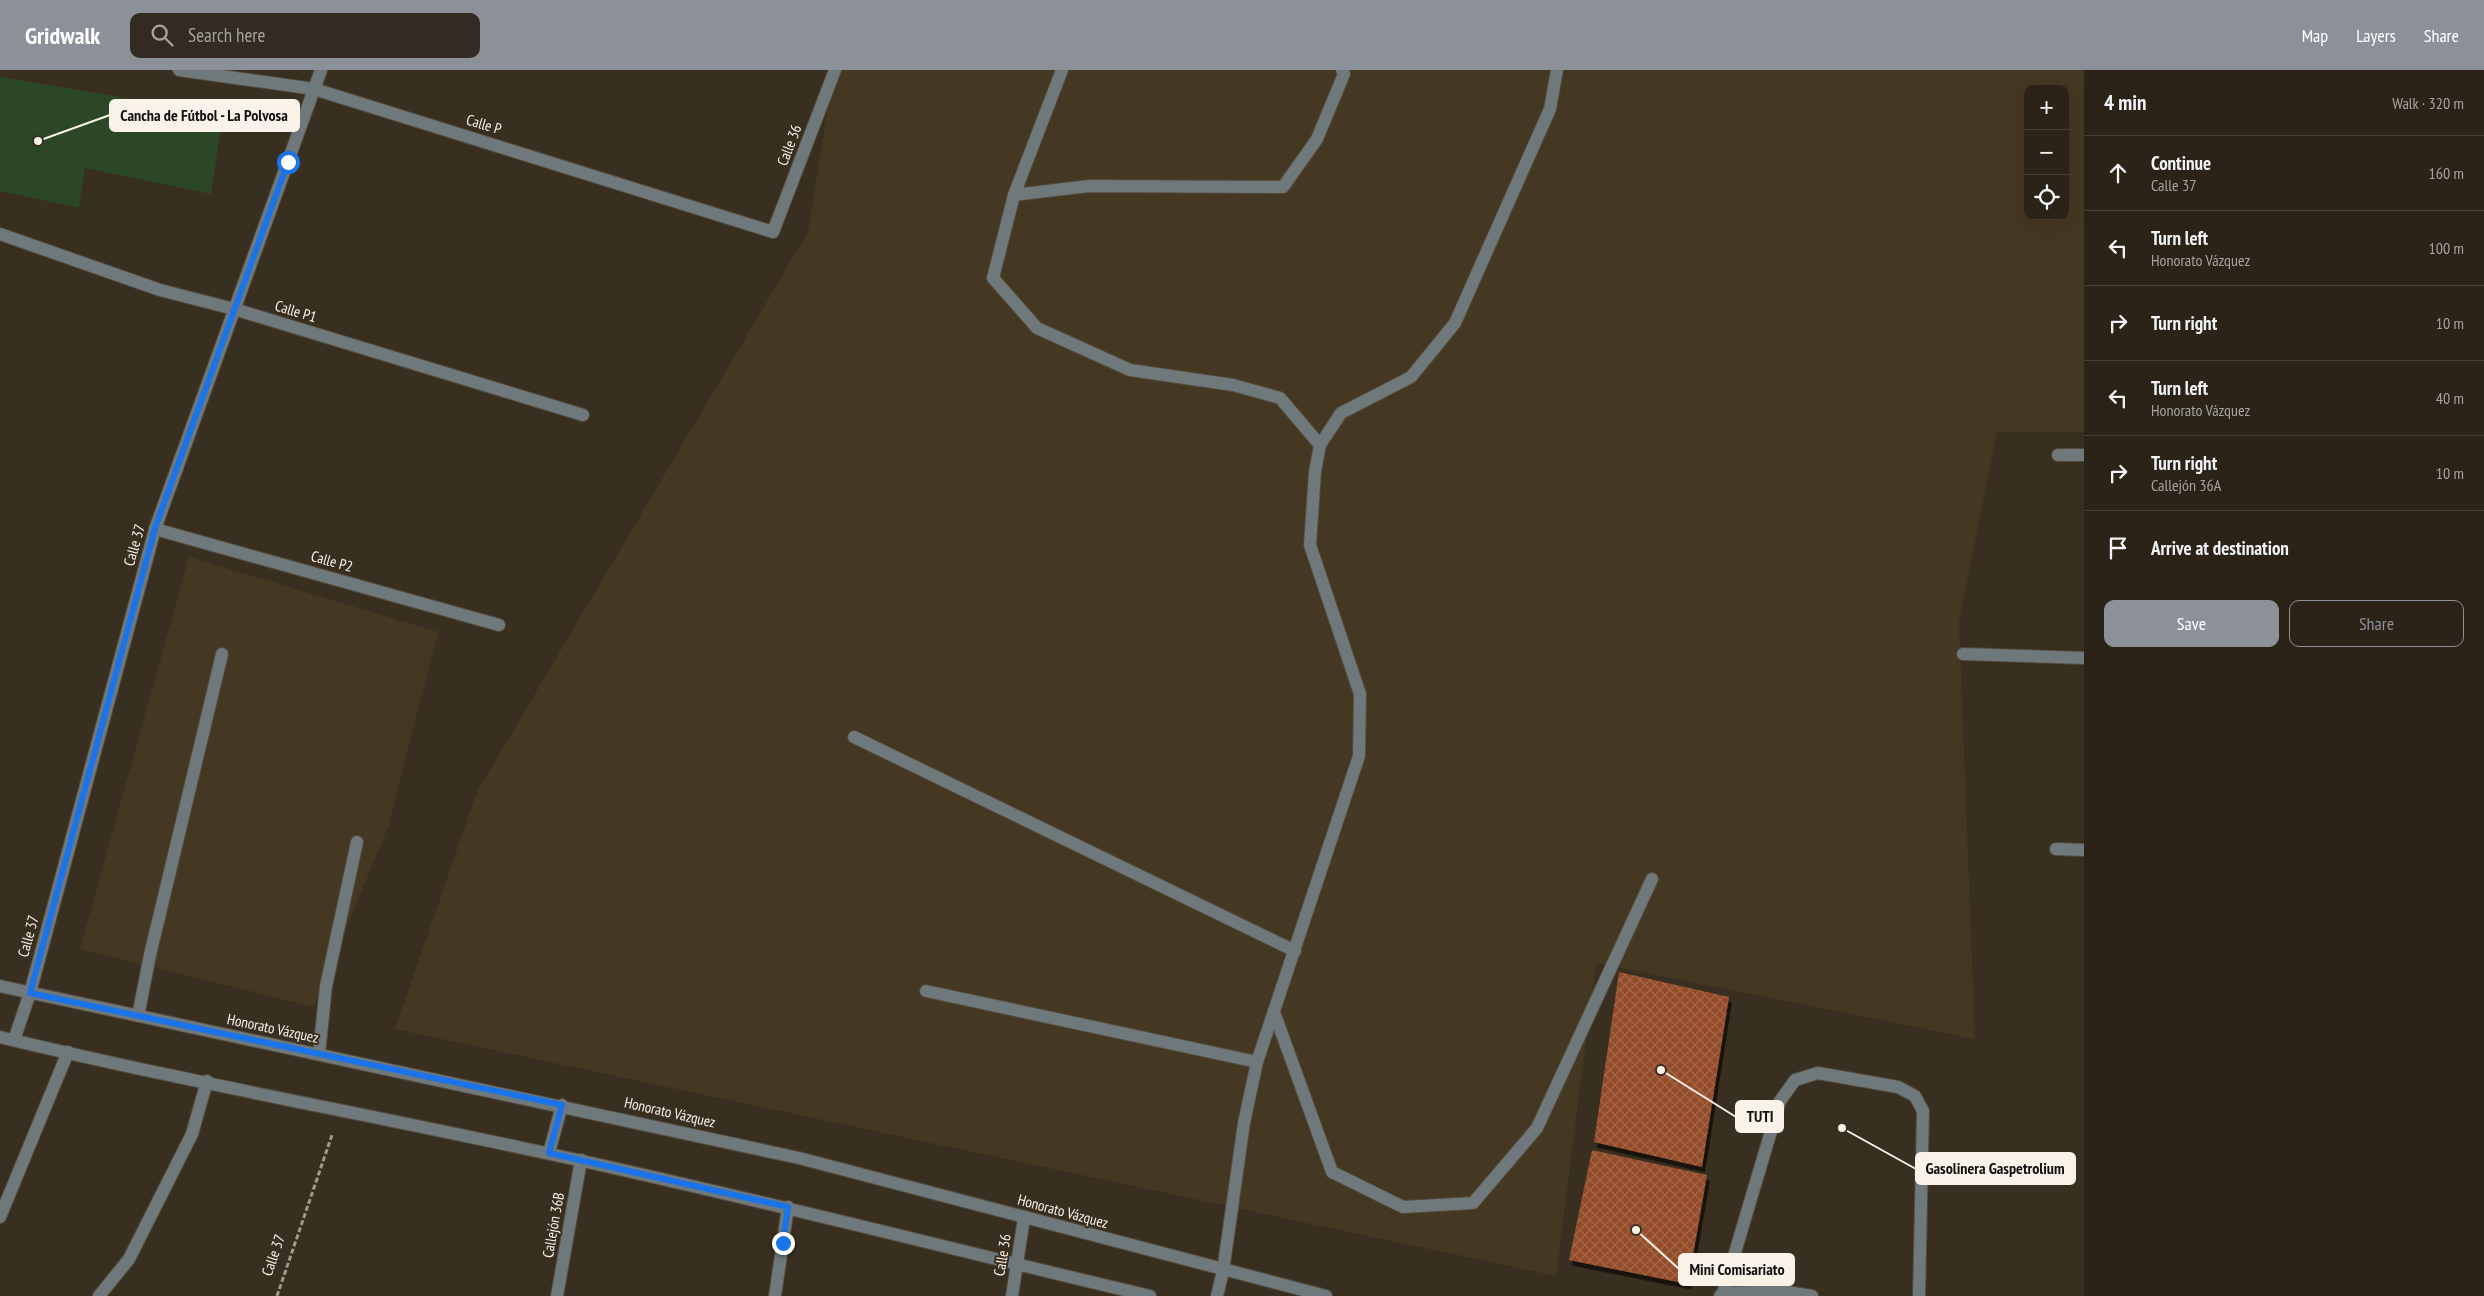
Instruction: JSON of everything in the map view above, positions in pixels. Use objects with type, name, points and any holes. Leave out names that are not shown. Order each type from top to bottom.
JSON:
[{"type":"street","name":"Calle P","points":[[179,70],[314,89],[773,232]]},
{"type":"street","name":"Calle 37","points":[[14,1040],[30,993],[155,528],[321,70]]},
{"type":"street","name":"Calle 36","points":[[773,232],[835,70]]},
{"type":"street","points":[[1062,70],[1014,195],[994,278],[1037,328],[1130,370],[1233,385],[1280,398],[1320,445]]},
{"type":"street","points":[[1014,195],[1089,186],[1283,187],[1317,139],[1344,74],[1342,70]]},
{"type":"street","points":[[1217,1296],[1223,1270],[1244,1123],[1257,1062],[1359,756],[1360,694],[1310,545],[1315,472],[1320,445],[1341,413],[1411,377],[1455,323],[1550,109],[1557,70]]},
{"type":"street","name":"Calle P1","points":[[0,234],[160,290],[234,309],[584,415]]},
{"type":"street","points":[[2058,455],[2084,455]]},
{"type":"street","name":"Calle P2","points":[[155,528],[499,625]]},
{"type":"street","points":[[138,1016],[150,955],[222,654]]},
{"type":"street","points":[[1963,654],[2084,658]]},
{"type":"street","points":[[854,737],[1295,951]]},
{"type":"street","points":[[319,1054],[326,986],[356,842]]},
{"type":"street","points":[[2056,849],[2084,850]]},
{"type":"street","points":[[1274,1012],[1332,1172],[1403,1207],[1472,1203],[1537,1128],[1652,880]]},
{"type":"street","name":"Honorato Vázquez","points":[[0,986],[562,1105],[799,1158],[1326,1296]]},
{"type":"street","points":[[926,991],[1257,1062]]},
{"type":"street","points":[[0,1037],[340,1111],[581,1160],[788,1207],[1016,1265],[1150,1296]]},
{"type":"street","points":[[0,1217],[68,1052]]},
{"type":"street","points":[[1812,1296],[1781,1291],[1722,1295],[1780,1100],[1795,1080],[1818,1073],[1898,1087],[1916,1096],[1923,1111],[1920,1296]]},
{"type":"street","points":[[100,1296],[129,1259],[192,1134],[206,1081]]},
{"type":"street","points":[[549,1153],[562,1105]]},
{"type":"street","name":"Callejón 36B","points":[[557,1296],[581,1160]]},
{"type":"street","points":[[775,1296],[788,1207]]},
{"type":"street","name":"Calle 36","points":[[1012,1296],[1024,1218]]},
{"type":"path","name":"Calle 37","points":[[277,1296],[340,1111]]},
{"type":"shaded area","points":[[834,70],[2084,70],[2084,432],[1997,432],[1959,622],[1975,1039],[1596,963],[1556,1276],[395,1029],[477,792],[808,232]]},
{"type":"shaded area","points":[[189,557],[438,632],[388,827],[314,1007],[80,949]]},
{"type":"green space","points":[[0,77],[223,114],[211,194],[85,168],[79,208],[0,191]]},
{"type":"building","points":[[1619,972],[1729,997],[1702,1167],[1594,1142]]},
{"type":"building","points":[[1592,1150],[1707,1175],[1688,1284],[1569,1260]]},
{"type":"place","name":"Cancha de Fútbol - La Polvosa","points":[[38,141]]},
{"type":"place","name":"TUTI","points":[[1661,1070]]},
{"type":"place","name":"Gasolinera Gaspetrolium","points":[[1842,1128]]},
{"type":"place","name":"Mini Comisariato","points":[[1636,1230]]},
{"type":"route","points":[[288,162],[155,528],[30,993],[562,1105],[549,1153],[788,1207],[783,1243]]}]
